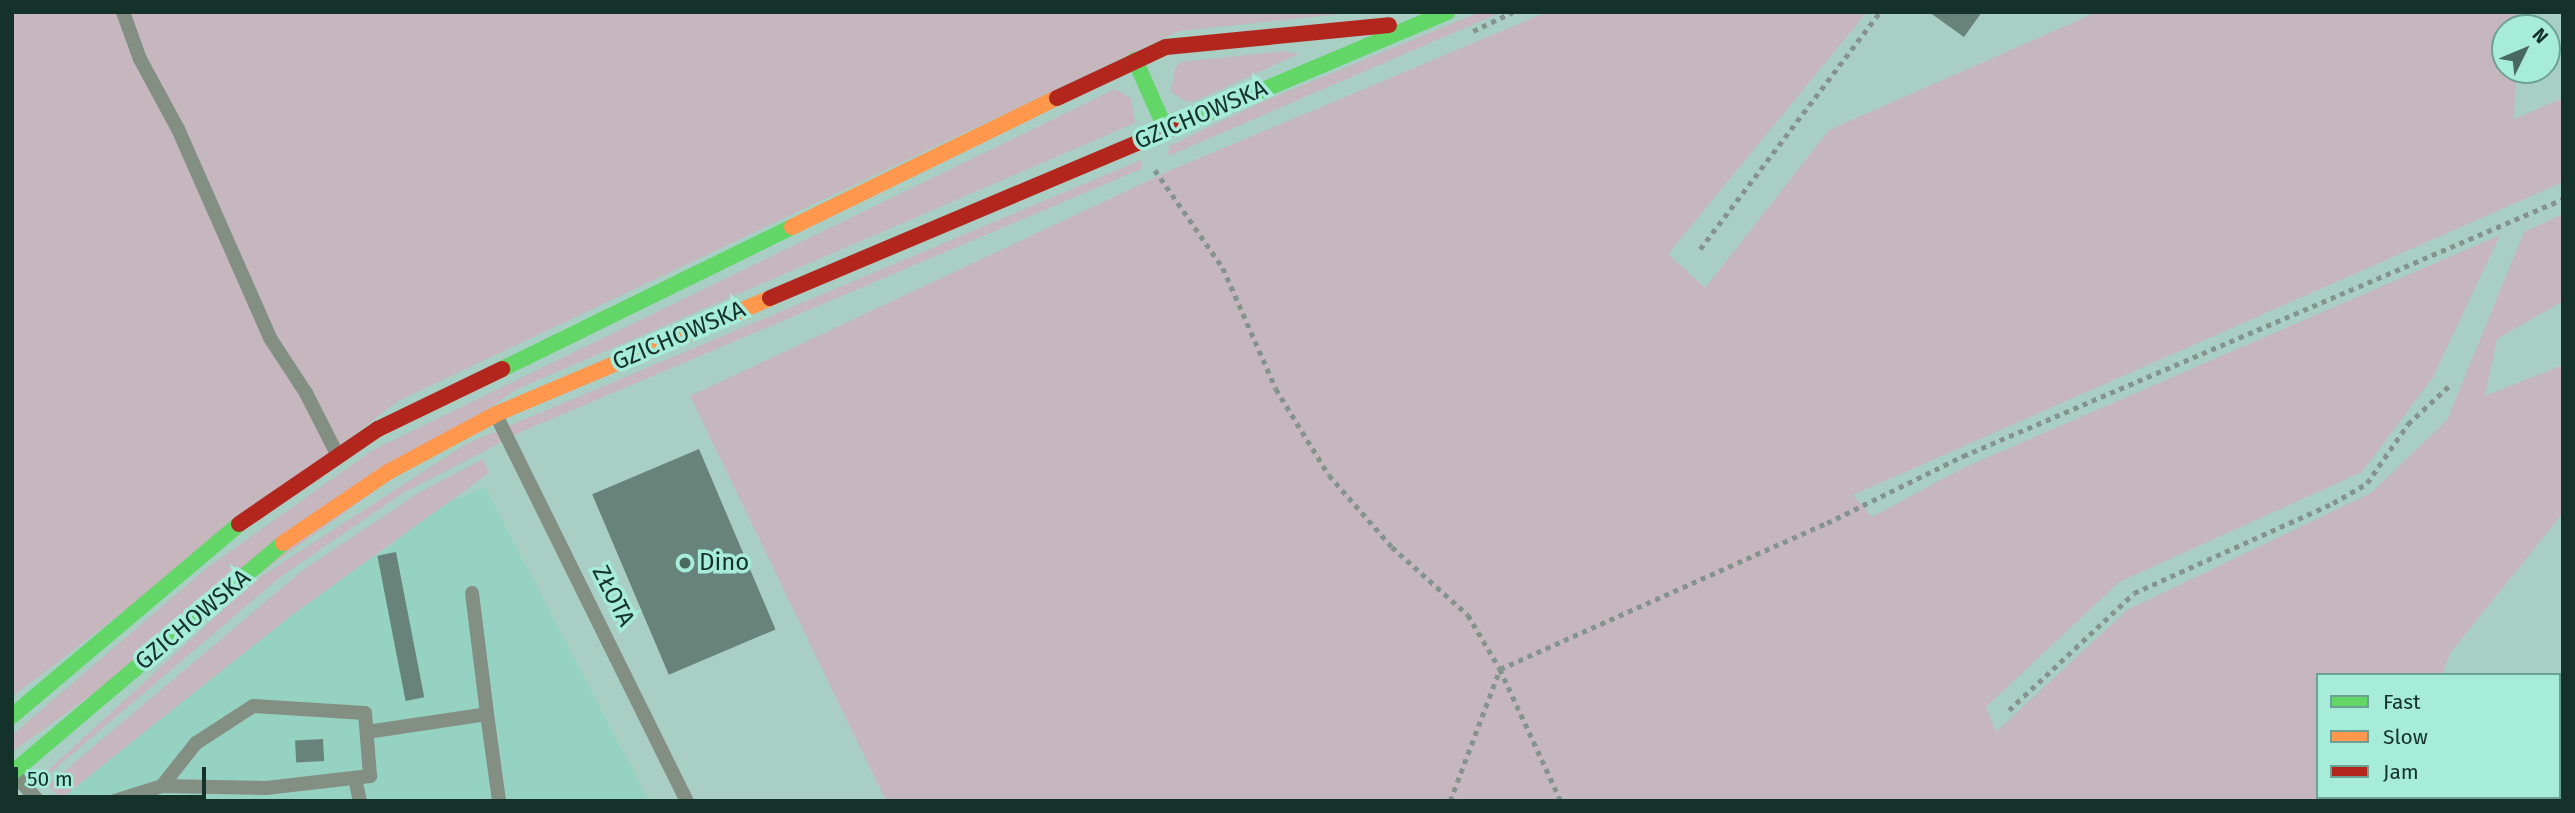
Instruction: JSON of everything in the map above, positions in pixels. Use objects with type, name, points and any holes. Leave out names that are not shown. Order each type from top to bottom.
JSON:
[{"type":"street","name":"GZICHOWSKA","points":[[12,773],[292,536],[388,471],[496,414],[1447,12]]},
{"type":"street","name":"GZICHOWSKA","points":[[12,716],[224,535],[337,454],[390,423],[1166,47],[1419,23]]},
{"type":"street","points":[[1135,60],[1166,130]]},
{"type":"lane","points":[[123,12],[140,59],[178,129],[270,338],[306,393],[337,454]]},
{"type":"lane","name":"ZŁOTA","points":[[496,414],[687,801]]},
{"type":"lane","points":[[472,593],[499,801]]},
{"type":"lane","points":[[115,801],[162,786],[266,789],[370,776],[365,713],[253,706],[196,743],[162,786]]},
{"type":"lane","points":[[367,732],[487,714]]},
{"type":"lane","points":[[12,773],[38,801]]},
{"type":"lane","points":[[355,778],[360,801]]},
{"type":"path","points":[[1470,33],[1513,12]]},
{"type":"path","points":[[1700,249],[1880,12]]},
{"type":"path","points":[[1144,139],[1153,167],[1167,193],[1223,268],[1276,389],[1329,475],[1392,547],[1468,615],[1500,669],[1561,801]]},
{"type":"path","points":[[1141,172],[1166,161]]},
{"type":"path","points":[[1450,801],[1500,669],[1827,523],[1963,456],[2563,199]]},
{"type":"path","points":[[2009,710],[2134,593],[2333,503],[2367,482],[2408,424],[2450,385]]},
{"type":"shaded area","points":[[12,12],[1359,12],[1179,31],[398,401],[12,697]]},
{"type":"shaded area","points":[[1480,12],[1502,12],[1168,156],[1169,146],[1262,102]]},
{"type":"shaded area","points":[[1547,12],[1867,12],[1668,254],[1705,288],[1829,130],[2097,12],[2518,12],[2491,14],[2491,84],[2515,84],[2514,119],[2563,98],[2563,182],[1853,495],[1872,517],[1963,468],[2500,235],[2433,377],[2362,472],[2119,582],[1986,707],[1996,732],[2127,610],[2371,493],[2447,420],[2524,232],[2563,214],[2563,301],[2497,339],[2485,396],[2563,365],[2563,513],[2450,653],[2443,673],[2316,673],[2316,799],[2393,801],[886,801],[690,396],[1171,170]]},
{"type":"shaded area","points":[[1283,51],[1299,54],[1195,101],[1185,101],[1171,92],[1175,68],[1181,62]]},
{"type":"shaded area","points":[[1115,89],[1131,98],[1135,123],[515,390],[12,752],[12,735],[208,567],[373,450]]},
{"type":"shaded area","points":[[1141,160],[1141,169],[523,431],[403,493],[280,577],[44,778],[42,776],[254,581],[466,444]]},
{"type":"shaded area","points":[[483,459],[489,473],[292,615],[64,796],[60,798],[48,785],[303,570],[420,492]]},
{"type":"shaded area","points":[[485,487],[649,801],[60,801],[292,608],[394,544],[414,518]]},
{"type":"shaded area","points":[[2563,678],[2563,801],[2447,801],[2561,799]]},
{"type":"building","points":[[1929,12],[1982,12],[1964,37]]},
{"type":"building","name":"Dino","points":[[699,449],[776,629],[669,675],[592,494]]},
{"type":"building","points":[[396,552],[424,697],[406,701],[377,556]]},
{"type":"building","points":[[323,739],[324,761],[296,762],[295,740]]},
{"type":"traffic: fast","points":[[1180,125],[1447,12]]},
{"type":"traffic: fast","points":[[1135,60],[1166,130]]},
{"type":"traffic: fast","points":[[502,369],[792,227]]},
{"type":"traffic: fast","points":[[12,716],[239,524]]},
{"type":"traffic: fast","points":[[12,773],[283,543]]},
{"type":"traffic: slow","points":[[792,227],[1057,98]]},
{"type":"traffic: slow","points":[[283,543],[388,472],[496,414],[770,298]]},
{"type":"traffic: jam","points":[[1057,98],[1166,47],[1389,25]]},
{"type":"traffic: jam","points":[[770,298],[1180,125]]},
{"type":"traffic: jam","points":[[239,524],[378,429],[502,369]]},
{"type":"place","name":"Dino","points":[[685,563]]}]
